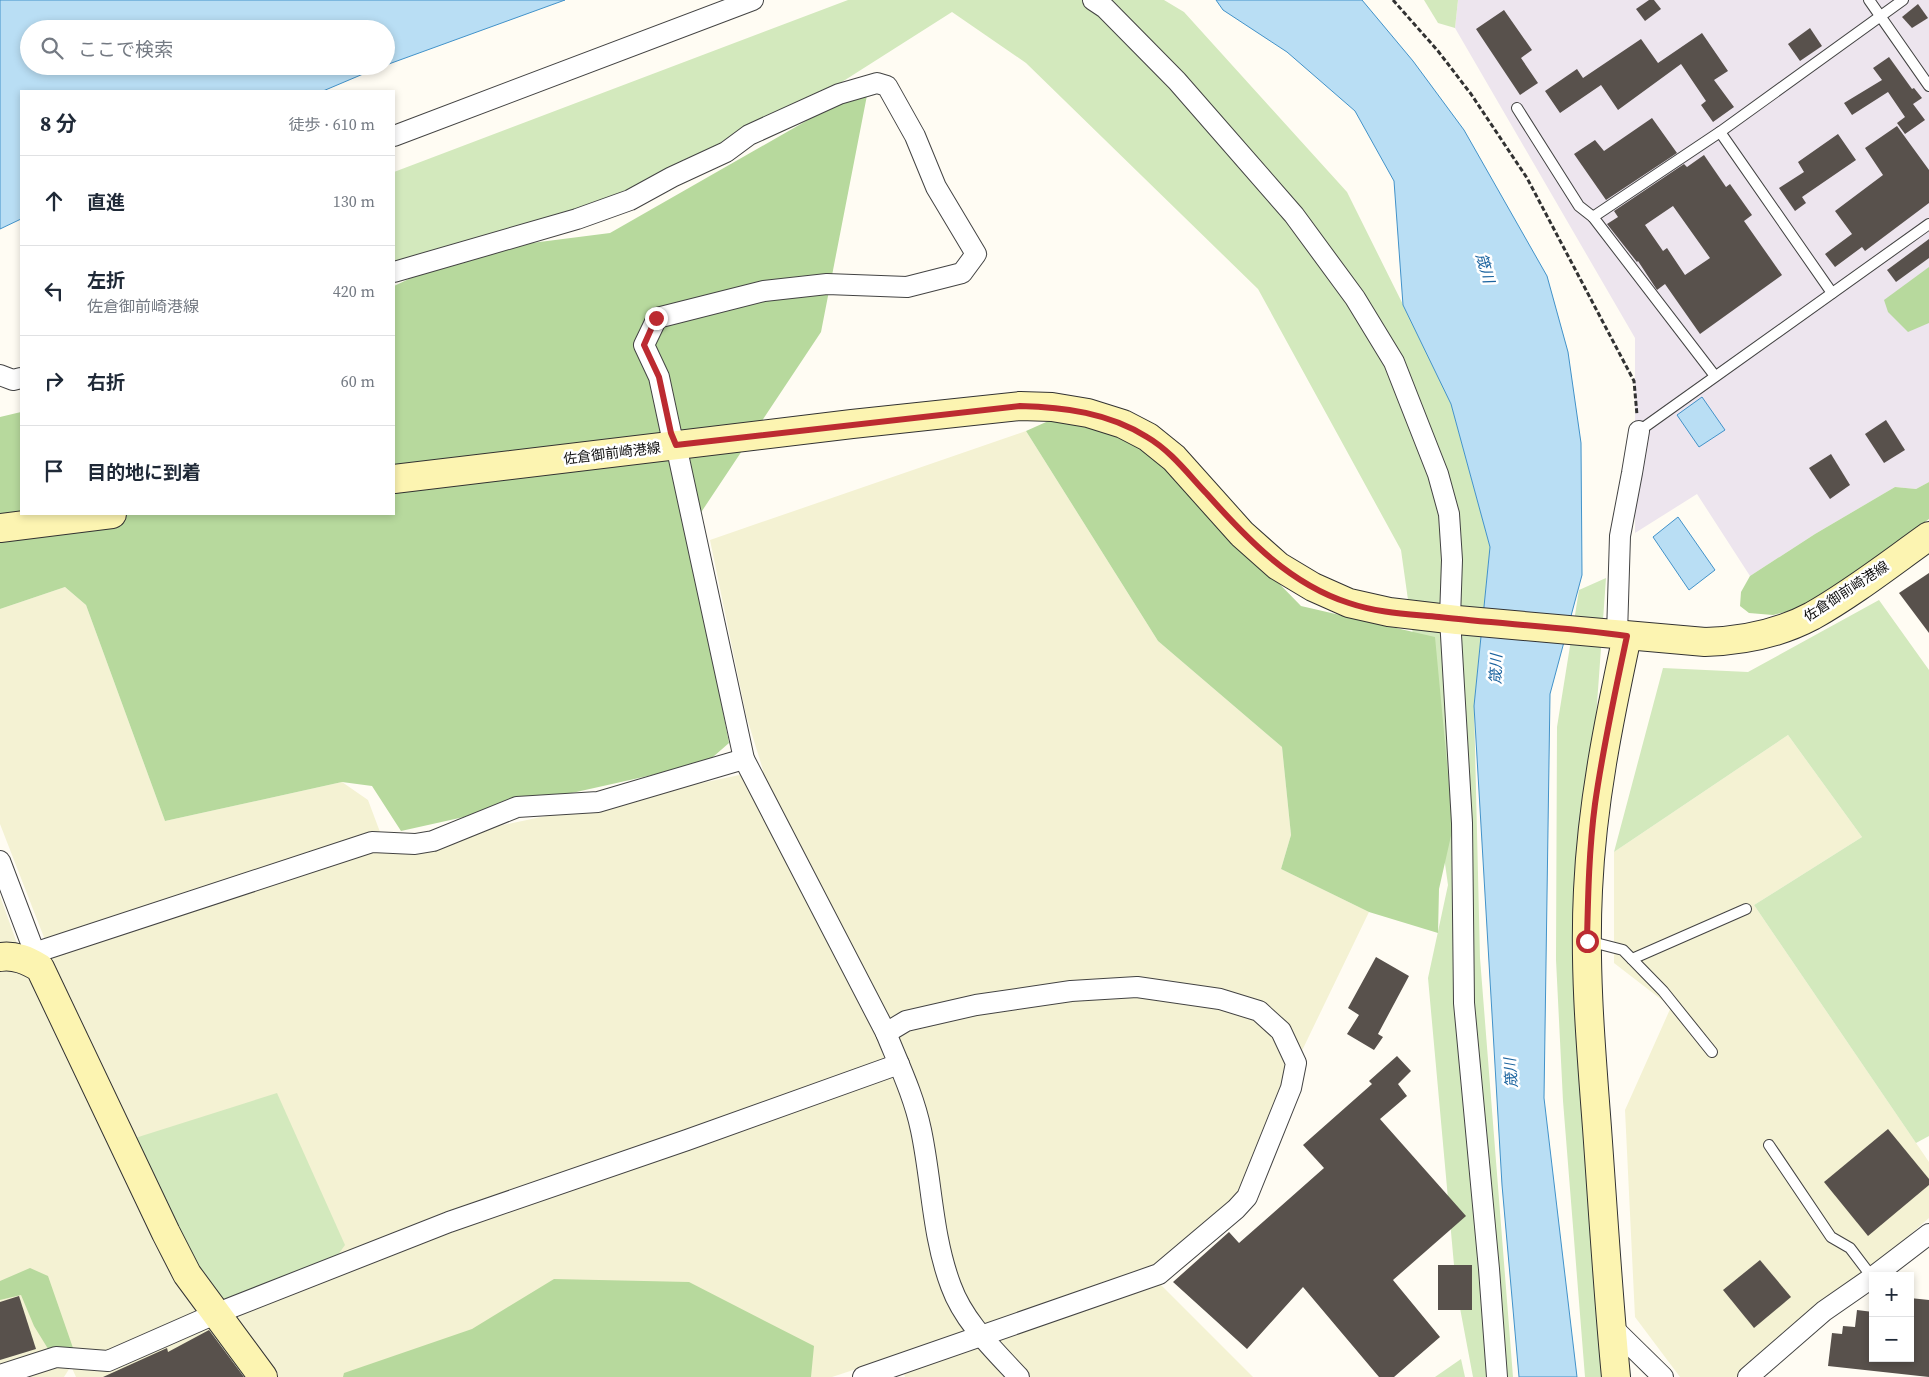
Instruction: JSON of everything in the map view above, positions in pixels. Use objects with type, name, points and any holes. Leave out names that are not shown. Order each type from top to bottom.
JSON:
[{"type":"main road","name":"佐倉御前崎港線","points":[[395,480],[676,445],[1020,406],[1052,407],[1088,413],[1123,424],[1148,437],[1174,458],[1242,534],[1278,566],[1313,587],[1349,603],[1389,612],[1705,642],[1732,641],[1787,627],[1812,616],[1929,536]]},
{"type":"main road","points":[[0,528],[104,515]]},
{"type":"main road","points":[[1616,1377],[1592,1070],[1587,941],[1588,890],[1595,806],[1622,635]]},
{"type":"main road","points":[[0,956],[37,960],[187,1274],[263,1377]]},
{"type":"street","points":[[395,136],[753,0]]},
{"type":"street","points":[[1093,0],[1105,8],[1177,81],[1294,215],[1355,298],[1394,362],[1438,474],[1448,514],[1452,560],[1462,823],[1464,1003],[1489,1269],[1497,1377]]},
{"type":"street","points":[[395,272],[560,224],[630,200],[672,177],[726,152],[749,135],[839,94],[877,83],[887,86],[915,136],[936,187],[976,254],[962,273],[907,287],[827,284],[764,291],[656,318],[644,345],[659,377],[671,433],[676,445],[744,759],[886,1033],[899,1064],[921,1129],[940,1251],[951,1288],[965,1314],[981,1335],[1019,1377]]},
{"type":"street","points":[[0,375],[13,380],[20,378]]},
{"type":"street","points":[[1622,635],[1620,536],[1639,431]]},
{"type":"street","points":[[0,860],[37,960],[372,842],[414,844],[433,841],[517,807],[598,802],[744,759]]},
{"type":"street","points":[[863,1377],[1159,1274],[1236,1209],[1247,1197],[1291,1088],[1296,1063],[1281,1031],[1260,1011],[1220,1000],[1137,987],[1071,991],[976,1005],[906,1021],[886,1033]]},
{"type":"street","points":[[0,1375],[56,1357],[108,1361],[215,1314],[449,1222],[899,1064]]},
{"type":"street","points":[[1880,1272],[1929,1234]]},
{"type":"street","points":[[1748,1377],[1824,1312],[1869,1280]]},
{"type":"street","points":[[1611,1326],[1663,1377]]},
{"type":"lane","points":[[1869,0],[1929,86]]},
{"type":"lane","points":[[1593,217],[1720,132],[1903,0]]},
{"type":"lane","points":[[1517,108],[1579,206],[1593,217],[1715,376]]},
{"type":"lane","points":[[1720,132],[1832,293]]},
{"type":"lane","points":[[1639,431],[1929,224]]},
{"type":"lane","points":[[1632,959],[1746,909]]},
{"type":"lane","points":[[1587,941],[1623,950],[1663,991],[1712,1052]]},
{"type":"lane","points":[[1768,1145],[1831,1237],[1850,1248],[1869,1272]]},
{"type":"path","points":[[1393,0],[1471,94],[1527,178],[1634,381],[1639,431]]},
{"type":"shaded area","points":[[1458,0],[1929,0],[1929,482],[1916,489],[1895,487],[1815,534],[1750,576],[1697,494],[1635,533],[1635,338],[1455,28]]},
{"type":"shaded area","points":[[1026,431],[1158,641],[1282,747],[1291,835],[1281,869],[1369,912],[1296,1063],[1244,1201],[1154,1271],[832,1377],[76,1377],[71,1366],[64,1377],[0,1377],[0,896],[18,946],[48,959],[371,853],[763,770],[746,715],[710,540]]},
{"type":"shaded area","points":[[65,587],[86,605],[165,821],[342,782],[368,800],[380,832],[45,940],[0,824],[0,609]]},
{"type":"shaded area","points":[[1788,735],[1862,837],[1754,905],[1929,1162],[1929,1218],[1748,1377],[1680,1377],[1635,1317],[1625,1110],[1671,1007],[1614,963],[1614,852]]},
{"type":"shaded area","points":[[1160,1284],[1253,1377],[905,1377],[903,1370]]},
{"type":"green space","points":[[848,0],[1164,0],[1184,12],[1347,192],[1451,404],[1490,547],[1474,706],[1480,958],[1513,1377],[1473,1377],[1456,1287],[1428,978],[1448,885],[1401,550],[1258,289],[1026,63],[952,12],[812,101],[619,207],[395,272],[395,172]]},
{"type":"green space","points":[[1424,0],[1458,0],[1455,28],[1438,23]]},
{"type":"green space","points":[[869,85],[821,332],[688,532],[729,743],[706,763],[401,831],[372,786],[342,782],[165,821],[86,605],[65,587],[0,609],[0,417],[20,412],[20,515],[395,515],[395,286],[468,251],[610,233]]},
{"type":"green space","points":[[1929,267],[1929,323],[1908,332],[1888,312],[1884,300]]},
{"type":"green space","points":[[1073,410],[1150,451],[1301,606],[1435,637],[1453,827],[1439,889],[1438,933],[1369,912],[1281,869],[1291,835],[1282,747],[1158,641],[1026,431]]},
{"type":"green space","points":[[1929,482],[1929,519],[1829,592],[1802,608],[1773,615],[1749,613],[1740,606],[1741,592],[1750,576],[1815,534],[1895,487],[1916,489]]},
{"type":"green space","points":[[1606,578],[1594,746],[1608,1377],[1585,1377],[1563,1101],[1556,960],[1557,727],[1579,590]]},
{"type":"green space","points":[[1879,600],[1929,670],[1929,1136],[1916,1143],[1754,905],[1862,837],[1788,735],[1614,852],[1663,668],[1748,672]]},
{"type":"green space","points":[[277,1093],[345,1245],[335,1259],[220,1305],[212,1297],[132,1139]]},
{"type":"green space","points":[[30,1268],[48,1276],[73,1348],[63,1357],[50,1352],[34,1326],[21,1295],[0,1300],[0,1281]]},
{"type":"green space","points":[[554,1279],[689,1282],[814,1346],[811,1377],[343,1377],[344,1373],[472,1329]]},
{"type":"green space","points":[[1461,1359],[1465,1377],[1435,1377]]},
{"type":"water","points":[[0,0],[565,0],[395,62],[395,20],[20,20],[20,75],[361,75],[325,90],[20,90],[20,219],[0,229]]},
{"type":"water","name":"筬川","points":[[1216,0],[1362,0],[1413,61],[1464,130],[1547,276],[1568,352],[1581,443],[1582,575],[1550,694],[1544,1098],[1577,1377],[1519,1377],[1502,1185],[1474,706],[1490,547],[1451,404],[1403,305],[1394,181],[1355,111],[1287,52],[1223,10]]},
{"type":"water","points":[[1702,397],[1725,430],[1699,447],[1677,415]]},
{"type":"water","points":[[1678,517],[1715,570],[1689,590],[1653,537]]},
{"type":"building","points":[[1649,0],[1654,0],[1661,9],[1645,21],[1636,9]]},
{"type":"building","points":[[1918,4],[1928,18],[1912,28],[1902,17]]},
{"type":"building","points":[[1504,10],[1532,50],[1521,58],[1538,83],[1520,95],[1476,29]]},
{"type":"building","points":[[1810,28],[1822,46],[1800,61],[1788,44]]},
{"type":"building","points":[[1702,33],[1728,71],[1714,80],[1734,107],[1713,122],[1701,105],[1706,101],[1681,64],[1618,110],[1601,85],[1560,113],[1545,91],[1577,69],[1583,78],[1641,39],[1658,63]]},
{"type":"building","points":[[1889,57],[1912,89],[1914,88],[1922,98],[1913,104],[1925,120],[1905,134],[1897,123],[1905,117],[1888,92],[1852,115],[1844,103],[1882,80],[1873,68]]},
{"type":"building","points":[[1652,118],[1677,153],[1606,200],[1574,154],[1595,140],[1604,151]]},
{"type":"building","points":[[1897,126],[1929,170],[1929,203],[1865,251],[1862,247],[1835,267],[1825,254],[1852,234],[1835,211],[1883,175],[1865,148]]},
{"type":"building","points":[[1838,134],[1856,160],[1802,197],[1806,203],[1795,211],[1779,188],[1804,172],[1798,162]]},
{"type":"building","points":[[1704,155],[1726,187],[1730,184],[1752,215],[1744,221],[1782,275],[1700,334],[1665,284],[1657,290],[1638,261],[1607,224],[1618,217],[1614,211],[1684,164],[1687,167]],"holes":[[[1673,206],[1710,258],[1685,275],[1667,248],[1663,251],[1645,225]]]},
{"type":"building","points":[[1929,239],[1929,258],[1896,282],[1887,270]]},
{"type":"building","points":[[1886,420],[1905,450],[1884,463],[1865,434]]},
{"type":"building","points":[[1831,454],[1850,485],[1830,499],[1809,468]]},
{"type":"building","points":[[1929,573],[1929,633],[1899,593]]},
{"type":"building","points":[[1376,957],[1409,976],[1378,1034],[1383,1037],[1374,1050],[1347,1034],[1359,1015],[1348,1008]]},
{"type":"building","points":[[1397,1056],[1411,1071],[1398,1084],[1407,1096],[1380,1119],[1466,1216],[1393,1280],[1440,1337],[1394,1377],[1379,1377],[1303,1287],[1247,1349],[1173,1282],[1229,1232],[1239,1243],[1324,1168],[1303,1145],[1372,1084],[1369,1081]]},
{"type":"building","points":[[1888,1129],[1929,1179],[1929,1185],[1868,1236],[1824,1182]]},
{"type":"building","points":[[1760,1260],[1791,1297],[1754,1328],[1723,1290]]},
{"type":"building","points":[[1438,1265],[1472,1265],[1472,1310],[1438,1310]]},
{"type":"building","points":[[19,1296],[36,1349],[0,1360],[0,1302]]},
{"type":"building","points":[[1914,1298],[1929,1300],[1929,1377],[1828,1366],[1832,1333],[1842,1334],[1843,1326],[1855,1327],[1857,1310],[1869,1312],[1869,1362],[1914,1362]]},
{"type":"building","points":[[209,1330],[244,1377],[103,1377],[167,1348],[168,1352]]},
{"type":"route","points":[[656,318],[644,345],[659,377],[671,433],[676,445],[1020,406],[1052,407],[1088,413],[1123,424],[1148,437],[1174,458],[1242,534],[1278,566],[1313,587],[1349,603],[1389,612],[1627,636],[1606,734],[1595,806],[1588,890],[1587,941]]}]
